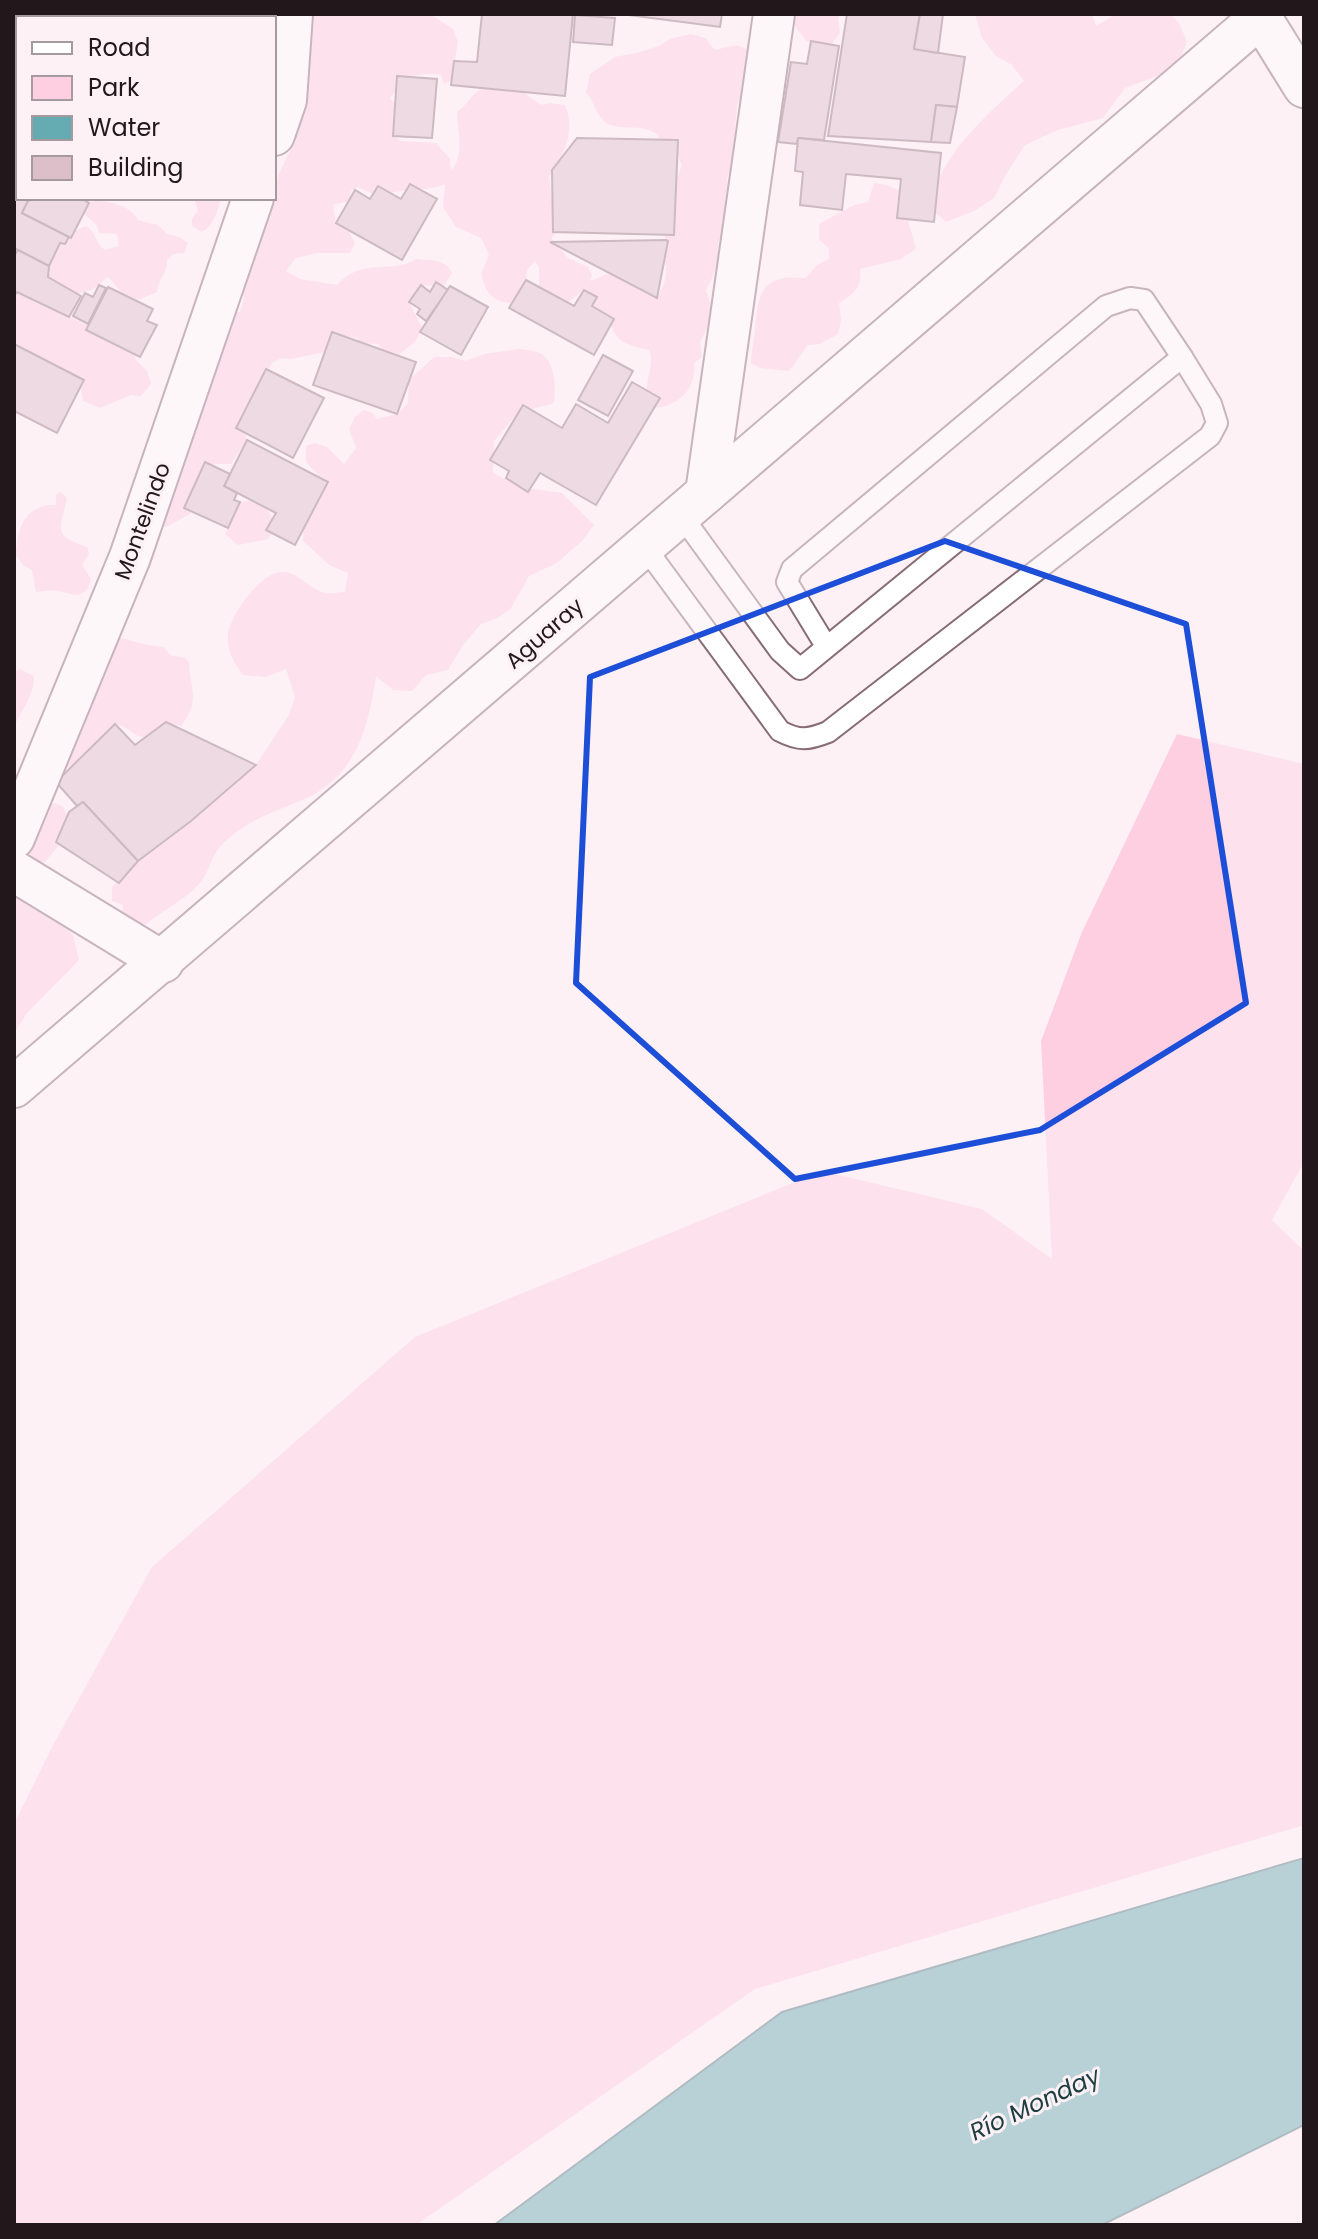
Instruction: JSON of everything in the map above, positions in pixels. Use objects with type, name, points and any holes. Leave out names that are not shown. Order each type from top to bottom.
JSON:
[{"type":"street","points":[[276,129],[286,100],[292,14]]},
{"type":"street","points":[[693,504],[774,14]]},
{"type":"street","points":[[1262,15],[1304,87]]},
{"type":"street","name":"Aguaray","points":[[14,1087],[1262,15]]},
{"type":"street","name":"Montelindo","points":[[14,838],[130,557],[252,200]]},
{"type":"street","points":[[14,871],[163,962]]},
{"type":"lane","points":[[644,546],[780,731],[795,740],[808,740],[828,732],[1210,436],[1217,423],[1211,404],[1144,300],[1130,298],[1106,306],[792,569],[787,582],[826,646]]},
{"type":"lane","points":[[693,504],[780,651],[800,669],[1182,357]]},
{"type":"highlighted area","points":[[945,541],[1186,624],[1246,1003],[1040,1130],[795,1179],[576,983],[590,677]]},
{"type":"green space","points":[[303,14],[430,14],[453,29],[458,42],[454,64],[456,78],[444,84],[441,75],[398,76],[396,91],[390,98],[396,105],[394,136],[401,141],[436,143],[450,159],[451,171],[456,164],[460,142],[457,112],[481,89],[489,85],[505,85],[521,91],[541,105],[565,105],[569,124],[567,142],[549,176],[557,232],[551,238],[568,258],[588,267],[592,275],[590,281],[610,273],[657,298],[666,276],[661,253],[666,241],[664,232],[674,226],[676,181],[682,165],[675,151],[657,144],[658,135],[652,131],[614,126],[604,121],[586,93],[590,74],[615,57],[640,52],[691,34],[705,38],[715,50],[740,46],[748,51],[753,55],[748,81],[737,105],[735,129],[739,142],[727,179],[731,224],[718,242],[716,266],[706,290],[714,314],[700,342],[702,357],[694,363],[689,388],[678,400],[653,408],[647,392],[651,364],[649,350],[620,339],[611,323],[592,306],[590,294],[584,290],[567,303],[539,288],[539,267],[535,261],[527,270],[526,280],[513,303],[495,299],[481,274],[489,255],[481,238],[456,227],[443,207],[445,184],[391,193],[381,188],[373,194],[358,187],[351,191],[349,201],[333,205],[336,223],[348,230],[355,243],[350,253],[317,253],[296,258],[286,271],[300,279],[337,285],[357,271],[407,264],[416,259],[446,265],[452,273],[443,287],[421,285],[409,302],[422,328],[415,342],[397,356],[383,350],[378,344],[360,343],[357,338],[336,334],[329,351],[291,359],[281,358],[272,363],[248,405],[249,414],[244,419],[247,440],[231,464],[209,464],[191,493],[190,514],[166,527],[159,525],[226,314],[240,312],[244,299],[240,280],[264,224],[271,217],[268,200],[276,200],[276,184],[281,169],[296,142],[291,137]]},
{"type":"green space","points":[[786,14],[841,14],[838,18],[840,33],[831,45],[806,41]]},
{"type":"green space","points":[[975,14],[1092,14],[1096,26],[1116,14],[1170,14],[1179,23],[1187,42],[1176,69],[1125,88],[1103,118],[1058,130],[1025,145],[994,198],[974,211],[946,222],[935,212],[926,196],[966,138],[1024,81],[1012,65],[996,56],[982,38]]},
{"type":"green space","points":[[874,183],[900,191],[916,249],[901,259],[860,269],[856,289],[839,303],[841,321],[838,334],[820,344],[808,345],[789,371],[760,368],[751,363],[757,311],[763,291],[768,284],[777,280],[806,278],[817,265],[829,259],[829,248],[819,240],[819,224],[854,205],[868,202]]},
{"type":"green space","points":[[195,200],[221,200],[212,222],[202,232],[192,226],[192,219],[198,210]]},
{"type":"green space","points":[[94,201],[125,207],[138,220],[158,225],[167,234],[188,243],[184,253],[173,254],[167,260],[157,292],[131,303],[108,277],[92,290],[76,294],[48,277],[51,260],[64,239],[86,226],[105,250],[119,246],[117,234],[99,233],[97,225],[84,214],[84,206]]},
{"type":"green space","points":[[17,292],[136,345],[135,359],[147,371],[151,384],[141,396],[131,395],[100,408],[83,401],[81,388],[70,378],[14,349],[14,296]]},
{"type":"green space","points":[[519,349],[540,353],[549,362],[555,383],[554,403],[518,413],[494,441],[493,473],[520,487],[562,493],[594,525],[582,541],[557,563],[529,576],[511,608],[498,618],[481,624],[448,670],[426,675],[412,691],[393,690],[376,676],[363,733],[356,750],[334,780],[319,792],[263,816],[237,832],[218,850],[203,879],[193,890],[145,925],[122,915],[123,905],[112,901],[112,887],[138,861],[191,821],[256,765],[289,715],[295,697],[286,669],[266,677],[243,675],[232,656],[228,635],[230,627],[247,596],[264,579],[281,572],[293,574],[320,591],[345,592],[348,573],[329,565],[303,541],[305,503],[321,478],[306,462],[306,446],[315,443],[327,447],[344,464],[356,448],[349,429],[355,417],[363,410],[371,412],[377,419],[397,414],[408,403],[409,380],[434,357],[465,361],[485,354]]},
{"type":"green space","points":[[60,492],[67,498],[61,524],[63,535],[87,547],[89,554],[82,565],[91,579],[85,591],[78,595],[53,590],[36,592],[32,570],[23,565],[16,555],[18,535],[25,519],[37,508],[56,505],[56,495]]},
{"type":"green space","points":[[252,500],[265,507],[277,524],[268,539],[238,545],[225,534],[231,515],[240,502]]},
{"type":"green space","points":[[114,636],[163,647],[170,655],[185,658],[189,662],[191,709],[181,726],[166,722],[150,738],[115,724],[76,765],[66,768],[57,776]]},
{"type":"green space","points":[[20,669],[34,676],[34,683],[14,728],[14,672]]},
{"type":"green space","points":[[1177,734],[1304,764],[1304,1162],[1272,1220],[1304,1251],[1304,1825],[755,1989],[416,2225],[14,2225],[14,1824],[52,1747],[152,1567],[415,1337],[822,1171],[982,1209],[1052,1259],[1041,1041],[1082,932]]},
{"type":"green space","points":[[55,803],[62,806],[67,815],[59,835],[60,844],[21,890],[15,814]]},
{"type":"green space","points":[[14,894],[40,902],[73,935],[79,960],[27,1013],[14,1033]]},
{"type":"water","name":"Río Monday","points":[[1304,1858],[1304,2125],[1102,2225],[494,2225],[782,2012]]},
{"type":"building","points":[[55,14],[59,16],[33,16]]},
{"type":"building","points":[[93,14],[175,14],[175,16]]},
{"type":"building","points":[[482,14],[573,14],[565,96],[451,85],[454,61],[477,62]]},
{"type":"building","points":[[621,14],[722,14],[720,27]]},
{"type":"building","points":[[847,14],[920,14],[914,49],[965,57],[957,107],[936,105],[931,142],[828,136]]},
{"type":"building","points":[[920,14],[943,14],[938,53],[914,49]]},
{"type":"building","points":[[575,15],[615,18],[612,45],[573,42]]},
{"type":"building","points":[[811,41],[839,46],[824,140],[798,138],[797,144],[778,142],[791,62],[807,64]]},
{"type":"building","points":[[14,43],[16,148],[14,147]]},
{"type":"building","points":[[397,76],[437,79],[432,138],[393,136]]},
{"type":"building","points":[[936,105],[957,107],[950,143],[931,142]]},
{"type":"building","points":[[577,138],[678,140],[674,235],[553,232],[552,170]]},
{"type":"building","points":[[798,138],[941,153],[934,222],[897,218],[901,179],[846,174],[842,210],[800,205],[803,172],[795,171]]},
{"type":"building","points":[[14,159],[16,188],[14,187]]},
{"type":"building","points":[[410,184],[437,199],[402,260],[336,223],[355,190],[370,199],[378,186],[401,199]]},
{"type":"building","points":[[14,194],[16,200],[28,201],[22,213],[69,237],[65,244],[60,243],[49,266],[14,248]]},
{"type":"building","points":[[84,200],[89,203],[71,238],[22,213],[28,201]]},
{"type":"building","points":[[666,240],[657,298],[550,242]]},
{"type":"building","points":[[18,250],[49,266],[48,277],[81,296],[69,317],[17,292],[14,296],[14,256]]},
{"type":"building","points":[[526,280],[574,306],[584,290],[597,297],[592,306],[614,319],[594,355],[509,308]]},
{"type":"building","points":[[436,282],[448,290],[426,321],[417,314],[420,309],[409,302],[421,285],[430,292]]},
{"type":"building","points":[[99,285],[106,288],[88,324],[73,316],[85,293],[93,297]]},
{"type":"building","points":[[450,286],[488,307],[461,355],[420,332]]},
{"type":"building","points":[[108,287],[153,309],[147,321],[157,325],[140,357],[86,330]]},
{"type":"building","points":[[332,332],[416,362],[397,414],[313,385]]},
{"type":"building","points":[[14,344],[84,380],[57,433],[14,411]]},
{"type":"building","points":[[603,355],[633,371],[608,416],[578,400]]},
{"type":"building","points":[[266,369],[324,398],[293,458],[236,428]]},
{"type":"building","points":[[632,382],[660,398],[596,505],[540,473],[528,492],[506,478],[509,471],[490,460],[523,405],[562,428],[576,404],[608,423]]},
{"type":"building","points":[[247,440],[328,482],[295,545],[266,530],[276,513],[224,486]]},
{"type":"building","points":[[205,462],[230,474],[224,486],[237,493],[234,500],[240,502],[228,528],[184,508]]},
{"type":"building","points":[[166,722],[256,765],[191,821],[138,861],[83,802],[77,806],[56,782],[115,724],[135,745]]},
{"type":"building","points":[[83,802],[138,861],[119,883],[56,842],[69,812]]}]
